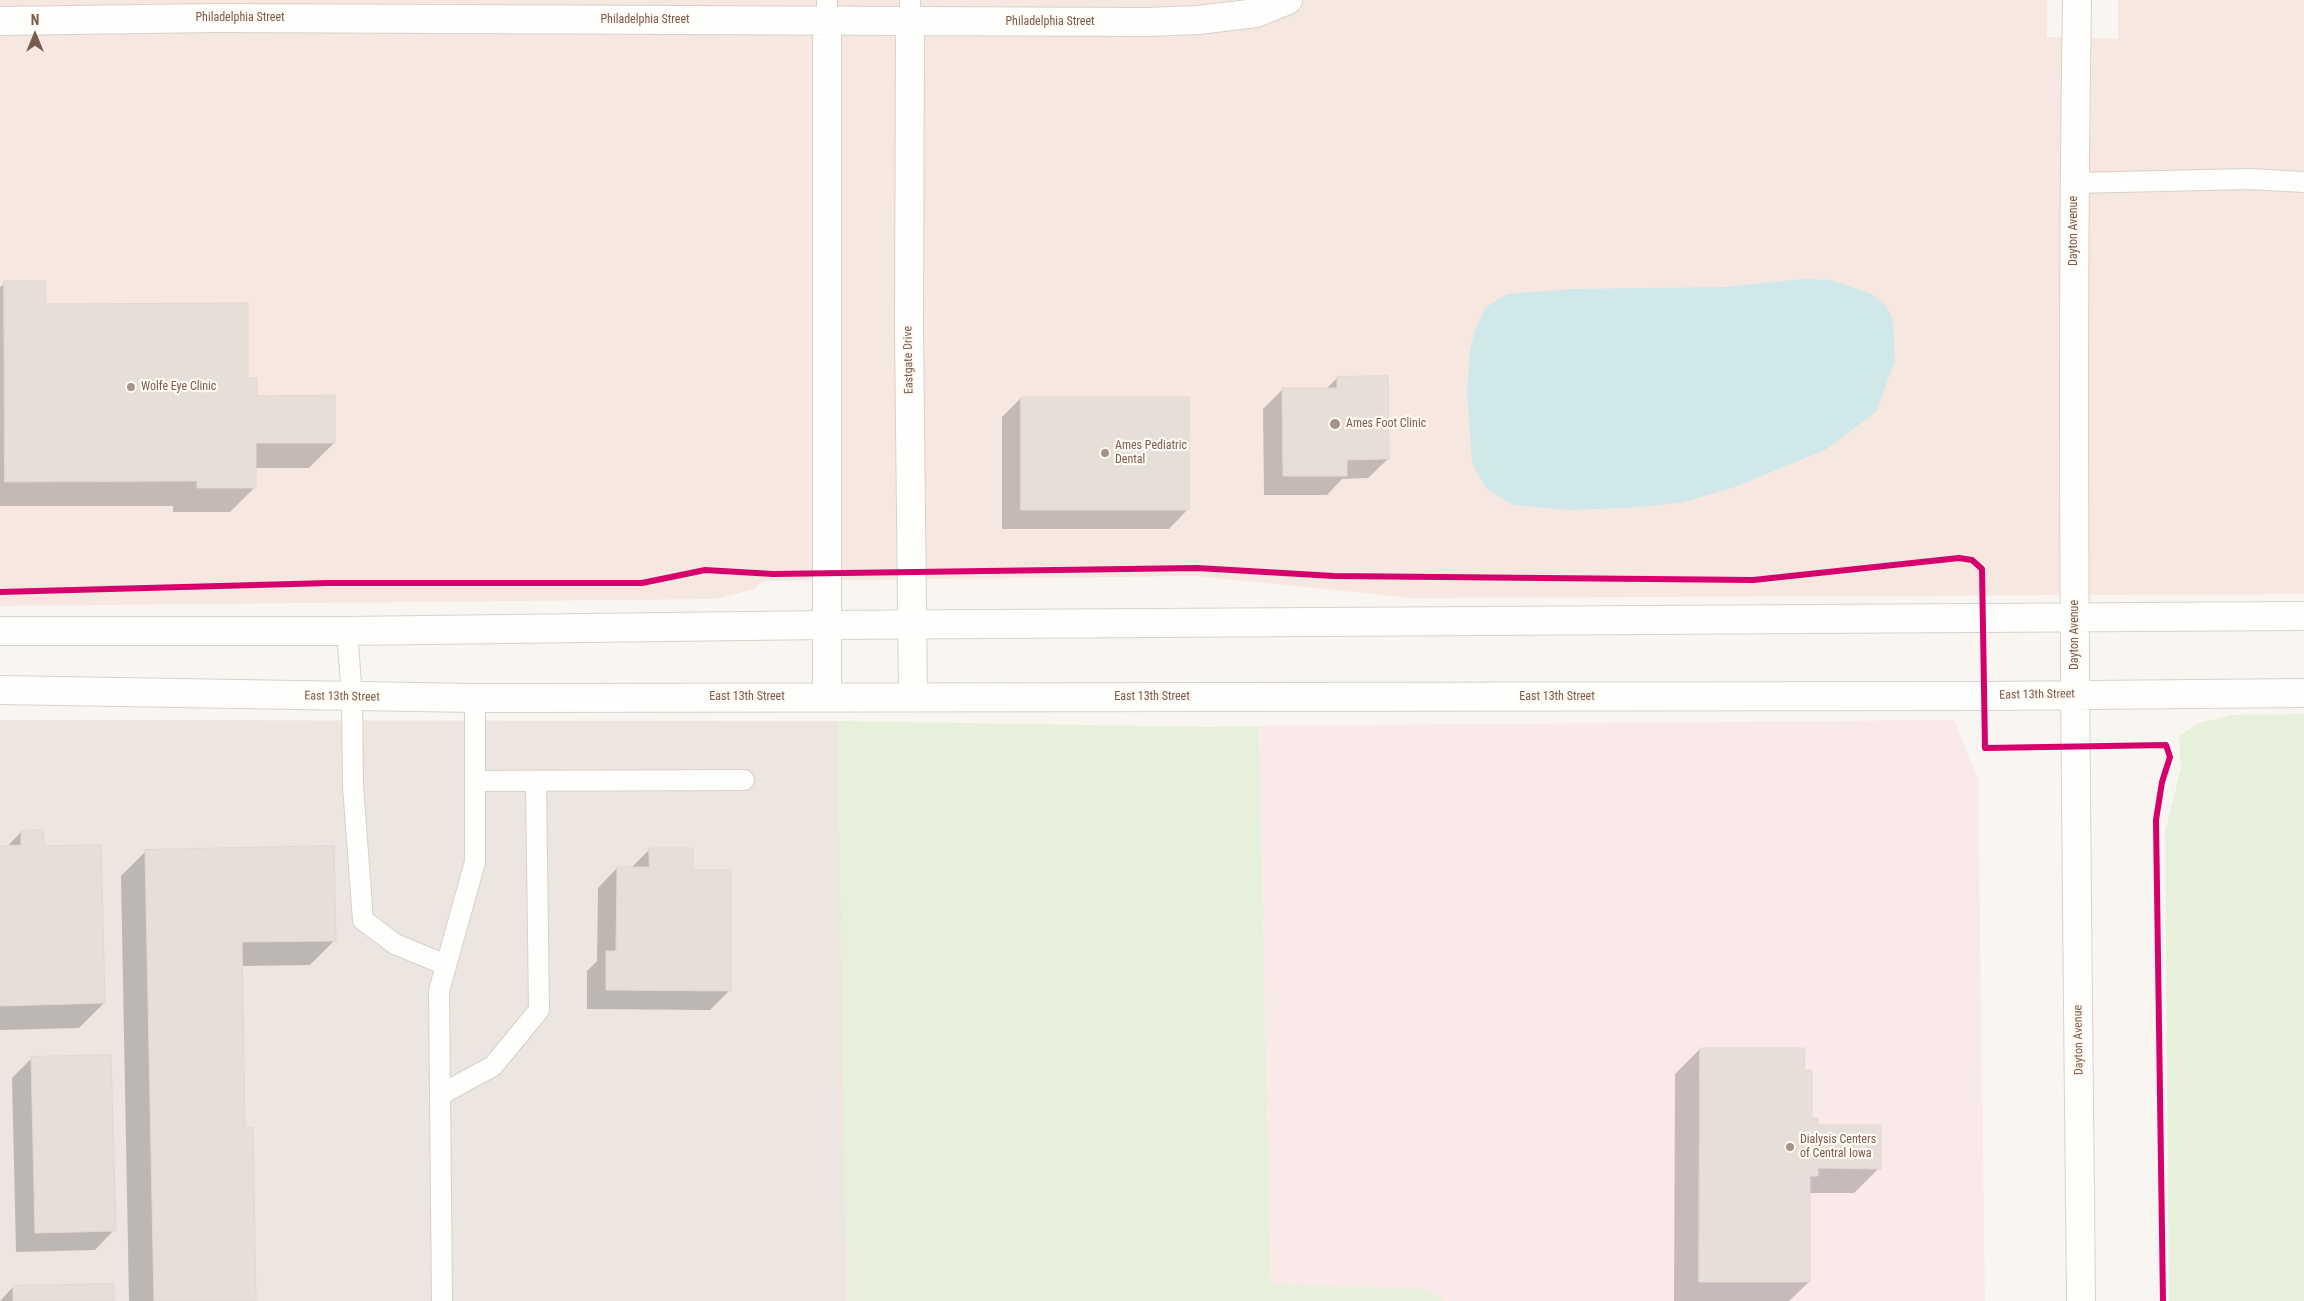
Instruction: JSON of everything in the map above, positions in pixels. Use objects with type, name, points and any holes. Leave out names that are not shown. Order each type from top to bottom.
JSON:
[{"type":"main road","name":"Philadelphia Street","points":[[0,21],[215,9],[910,11],[1198,20],[1256,13],[1288,0]]},
{"type":"main road","name":"Dayton Avenue","points":[[2077,0],[2074,183],[2075,619],[2081,1301]]},
{"type":"main road","points":[[827,11],[827,696]]},
{"type":"main road","name":"Eastgate Drive","points":[[910,11],[909,331],[913,697]]},
{"type":"main road","points":[[0,631],[347,631],[826,625],[2075,619],[2304,616]]},
{"type":"main road","name":"East 13th Street","points":[[0,690],[475,698],[2304,693]]},
{"type":"lane","points":[[2074,183],[2249,179],[2304,182]]},
{"type":"lane","points":[[347,631],[352,697],[353,786],[363,920],[396,944],[446,965]]},
{"type":"lane","points":[[442,1301],[439,991],[475,862],[475,698]]},
{"type":"lane","points":[[475,781],[744,780]]},
{"type":"lane","points":[[440,1096],[493,1066],[539,1010],[536,782]]},
{"type":"shaded area","points":[[0,0],[2047,0],[2047,37],[2118,39],[2118,0],[2304,0],[2304,594],[1412,598],[1196,576],[763,581],[754,589],[716,599],[0,606]]},
{"type":"shaded area","points":[[0,720],[838,721],[847,1301],[0,1301]]},
{"type":"shaded area","points":[[1954,720],[1978,779],[1985,1301],[1445,1301],[1425,1289],[1271,1284],[1259,726]]},
{"type":"green space","points":[[2304,714],[2304,1301],[2169,1301],[2165,832],[2181,767],[2179,736],[2199,723],[2232,715]]},
{"type":"green space","points":[[838,721],[1211,727],[1259,726],[1271,1284],[1425,1289],[1445,1301],[847,1301]]},
{"type":"water","points":[[1802,279],[1831,280],[1872,294],[1886,306],[1893,319],[1895,361],[1876,412],[1825,450],[1732,488],[1680,503],[1627,508],[1569,510],[1512,505],[1485,487],[1472,463],[1467,392],[1470,350],[1475,330],[1485,308],[1507,294],[1571,289],[1726,287]]},
{"type":"building","name":"Wolfe Eye Clinic","points":[[4,281],[46,281],[46,304],[248,303],[248,378],[257,378],[257,396],[335,395],[335,443],[256,443],[256,488],[197,488],[197,481],[5,482]]},
{"type":"building","name":"Ames Foot Clinic","points":[[1388,376],[1389,459],[1347,460],[1347,476],[1283,476],[1282,388],[1337,388],[1337,377]]},
{"type":"building","name":"Ames Pediatric Dental","points":[[1021,397],[1189,397],[1189,510],[1021,510]]},
{"type":"building","points":[[43,830],[44,846],[101,845],[105,1003],[0,1006],[0,846],[21,845],[21,831]]},
{"type":"building","points":[[334,846],[336,941],[242,942],[245,1128],[253,1127],[256,1301],[154,1301],[145,850]]},
{"type":"building","points":[[649,848],[693,848],[693,870],[731,870],[731,991],[606,990],[606,951],[616,951],[617,867],[649,867]]},
{"type":"building","name":"Dialysis Centers of Central Iowa","points":[[1700,1048],[1805,1048],[1804,1070],[1812,1070],[1812,1118],[1818,1118],[1818,1125],[1881,1125],[1881,1169],[1818,1168],[1818,1176],[1810,1176],[1810,1282],[1699,1282]]},
{"type":"building","points":[[111,1055],[116,1231],[35,1233],[31,1057]]},
{"type":"building","points":[[114,1284],[114,1301],[13,1301],[13,1286]]},
{"type":"cycle path","points":[[0,592],[329,583],[642,583],[705,570],[773,574],[1197,568],[1334,576],[1753,580],[1959,558],[1972,560],[1982,569],[1985,748],[2166,745],[2170,757],[2162,782],[2156,820],[2163,1301]]},
{"type":"place","name":"Wolfe Eye Clinic","points":[[131,387]]},
{"type":"place","name":"Ames Foot Clinic","points":[[1335,424]]},
{"type":"place","name":"Ames Pediatric Dental","points":[[1105,453]]},
{"type":"place","name":"Dialysis Centers of Central Iowa","points":[[1790,1147]]}]
